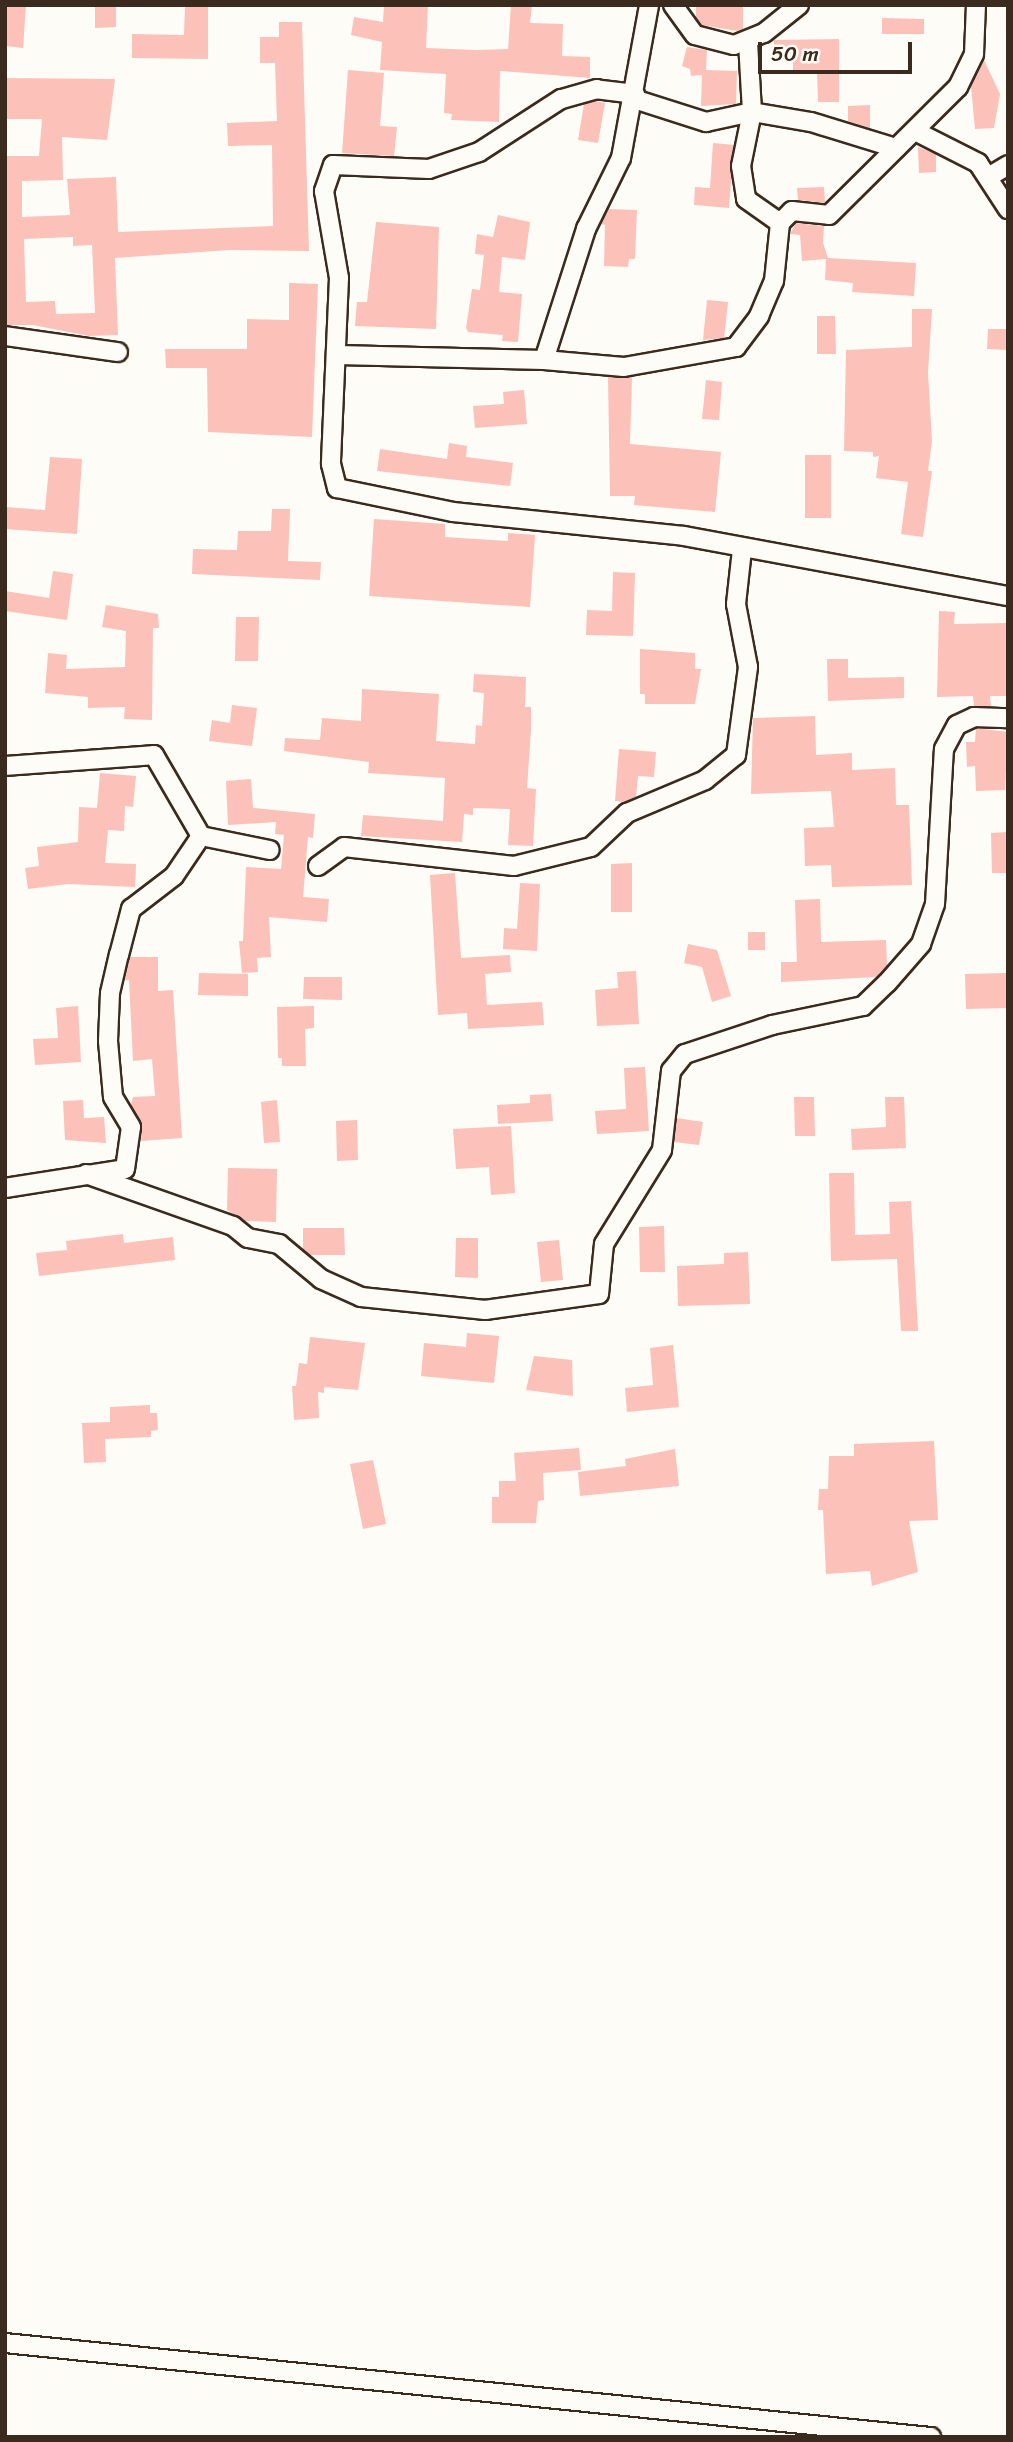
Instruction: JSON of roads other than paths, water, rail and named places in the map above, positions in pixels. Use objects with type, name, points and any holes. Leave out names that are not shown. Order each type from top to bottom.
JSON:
[{"type":"street","points":[[544,360],[586,229],[621,158],[635,97],[649,5]]},
{"type":"street","points":[[673,5],[695,34],[722,44],[748,43],[799,5]]},
{"type":"street","points":[[338,355],[544,360],[624,367],[736,347],[759,316],[774,281],[780,223],[792,211],[829,215],[915,131],[968,73],[974,54],[976,5]]},
{"type":"street","points":[[748,43],[752,112],[741,166],[746,198],[780,223]]},
{"type":"street","points":[[896,148],[811,122],[752,112],[706,122],[635,97],[597,89],[561,99],[479,152],[429,169],[333,165],[324,191],[340,278],[331,464],[337,488],[453,512],[684,536],[742,550],[1008,596]]},
{"type":"street","points":[[915,131],[960,151],[990,176],[1008,209]]},
{"type":"street","points":[[990,176],[1008,165]]},
{"type":"street","points":[[5,336],[118,352]]},
{"type":"street","points":[[318,866],[344,847],[514,866],[591,847],[627,813],[705,780],[736,755],[748,667],[736,604],[742,550]]},
{"type":"street","points":[[86,1174],[233,1226],[248,1238],[279,1244],[321,1279],[361,1297],[485,1310],[599,1294],[604,1244],[662,1150],[671,1072],[685,1054],[772,1025],[863,1006],[887,983],[920,944],[935,904],[944,749],[957,725],[974,717],[1008,718]]},
{"type":"street","points":[[5,766],[154,755],[201,836],[270,850]]},
{"type":"street","points":[[5,1188],[125,1169],[131,1127],[113,1097],[107,1041],[110,993],[131,909],[174,876],[201,836]]},
{"type":"street","points":[[5,2343],[931,2437]]}]
